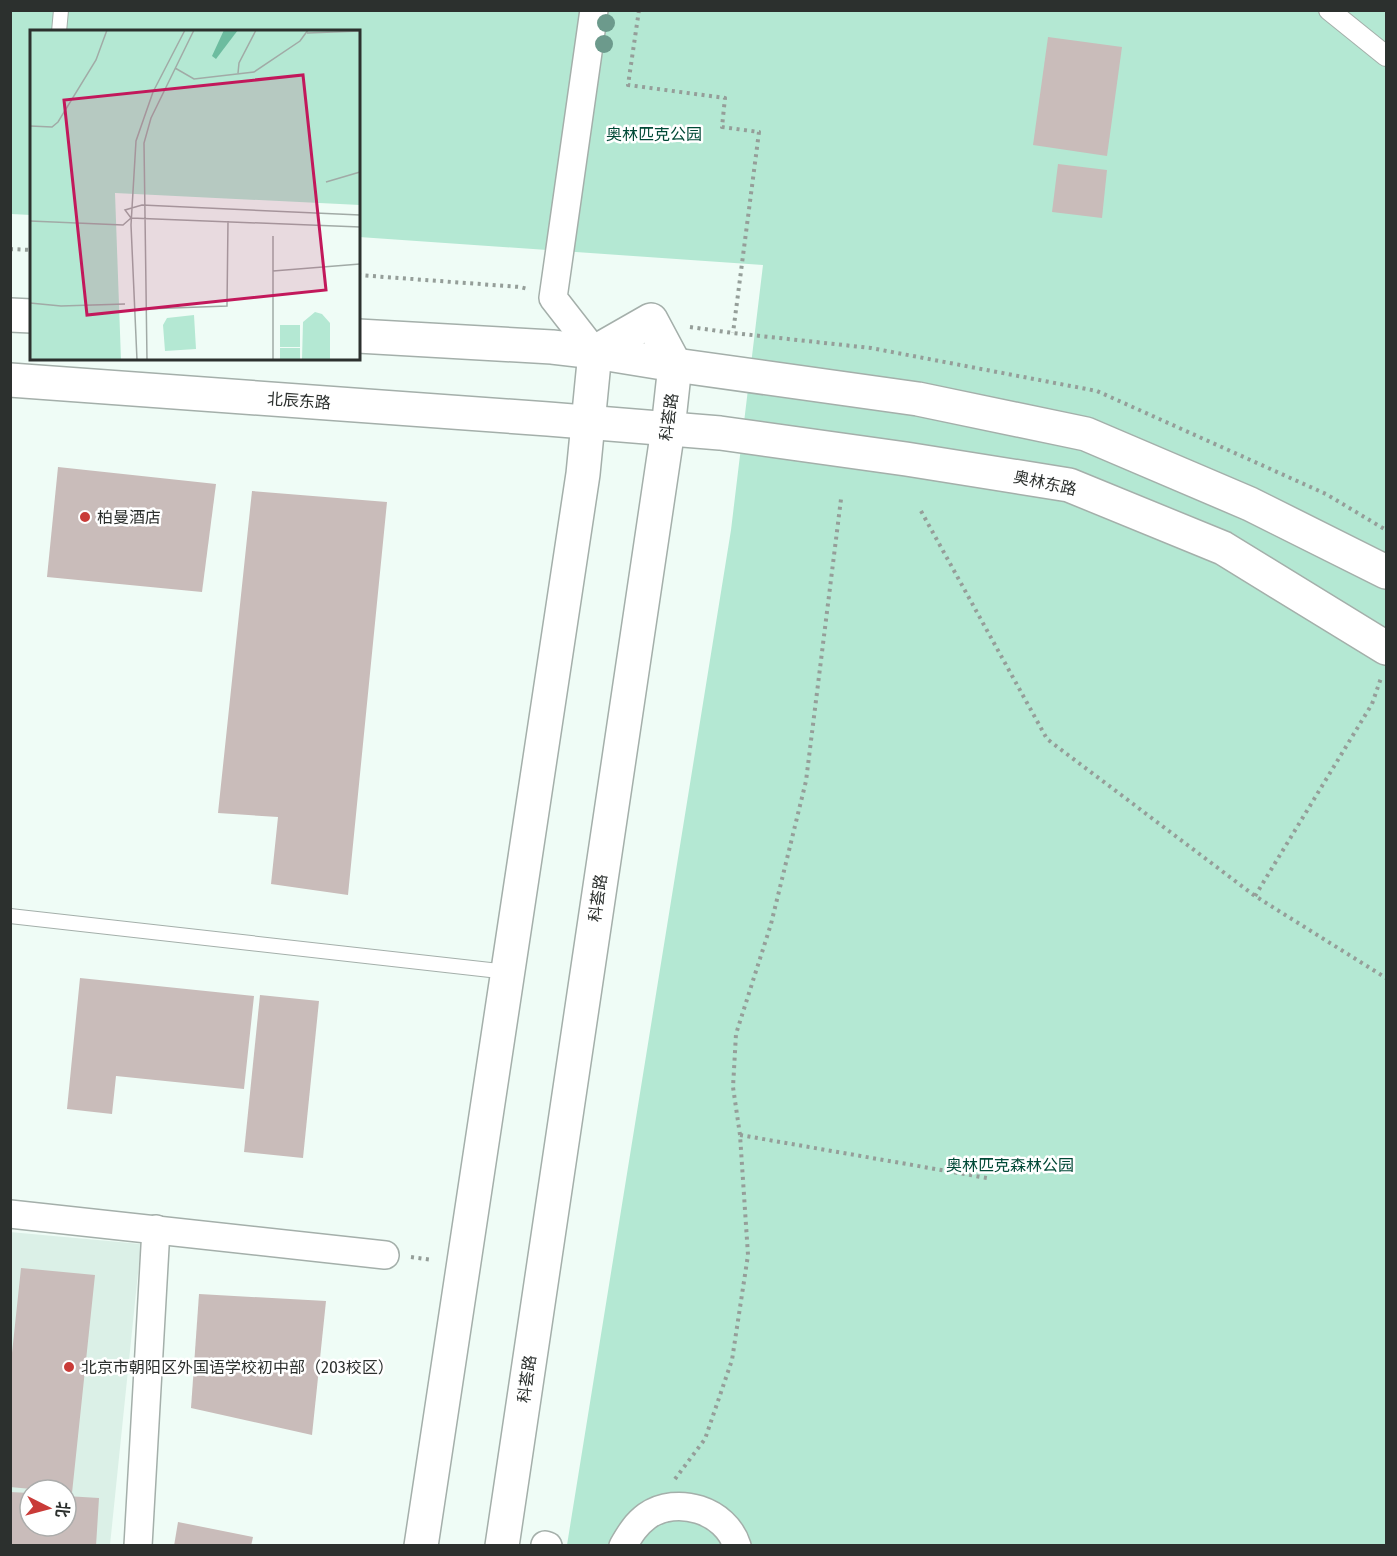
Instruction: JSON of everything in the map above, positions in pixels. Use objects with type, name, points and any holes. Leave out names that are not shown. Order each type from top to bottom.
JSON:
[{"type":"main road","points":[[10,315],[30,316]]},
{"type":"main road","points":[[360,336],[552,347],[595,352],[651,320],[675,365],[918,399],[1086,434],[1251,504],[1386,572]]},
{"type":"main road","points":[[421,1545],[583,474],[595,352]]},
{"type":"main road","name":"科荟路","points":[[502,1545],[668,429],[675,365]]},
{"type":"main road","name":"北辰东路","points":[[10,380],[668,429]]},
{"type":"main road","name":"奥林东路","points":[[668,429],[727,434],[1069,485],[1223,548],[1385,661]]},
{"type":"street","points":[[594,10],[553,298],[595,352]]},
{"type":"street","points":[[1329,10],[1386,56]]},
{"type":"street","points":[[10,1214],[385,1254]]},
{"type":"street","points":[[138,1545],[156,1229]]},
{"type":"street","points":[[623,1545],[632,1529],[648,1515],[666,1507],[687,1506],[706,1511],[723,1523],[737,1545]]},
{"type":"lane","points":[[59,30],[61,10]]},
{"type":"lane","points":[[10,916],[508,972]]},
{"type":"path","points":[[639,10],[628,85],[725,98],[722,127],[759,132],[733,333]]},
{"type":"path","points":[[10,249],[30,250]]},
{"type":"path","points":[[648,1515],[705,1439],[732,1360],[748,1255],[740,1135],[733,1087],[736,1034],[771,924],[806,781],[841,499]]},
{"type":"path","points":[[921,511],[1047,739],[1255,896],[1386,978]]},
{"type":"path","points":[[1255,896],[1372,704],[1385,661]]},
{"type":"path","points":[[740,1135],[987,1178]]},
{"type":"path","points":[[385,1254],[428,1258],[463,1266]]},
{"type":"shaded area","name":"北京市朝阳区外国语学校初中部（203校区）","points":[[10,1232],[141,1244],[110,1545],[11,1545]]},
{"type":"green space","name":"奥林匹克森林公园","points":[[10,11],[1386,11],[1386,1545],[567,1545],[731,530],[763,265],[360,237],[360,30],[30,30],[30,215],[11,214]]},
{"type":"building","points":[[1048,37],[1122,47],[1107,156],[1033,145]]},
{"type":"building","points":[[1058,164],[1107,170],[1102,218],[1052,212]]},
{"type":"building","points":[[58,467],[216,484],[202,592],[47,577]]},
{"type":"building","points":[[252,491],[387,502],[348,895],[271,884],[278,817],[218,813]]},
{"type":"building","points":[[80,978],[254,996],[244,1089],[116,1076],[112,1114],[67,1109]]},
{"type":"building","points":[[260,995],[319,1001],[303,1158],[244,1152]]},
{"type":"building","points":[[21,1268],[95,1275],[74,1478],[18,1478],[18,1488],[10,1487],[10,1372]]},
{"type":"building","points":[[199,1294],[326,1301],[312,1435],[191,1408]]},
{"type":"building","points":[[10,1492],[18,1492],[18,1538],[78,1538],[78,1497],[99,1498],[96,1546],[10,1546]]},
{"type":"building","points":[[178,1522],[253,1537],[251,1546],[174,1546]]},
{"type":"place","name":"柏曼酒店","points":[[85,517]]},
{"type":"place","name":"北京市朝阳区外国语学校初中部（203校区）","points":[[69,1367]]},
{"type":"park label","name":"奥林匹克公园","points":[[654,134]]}]
